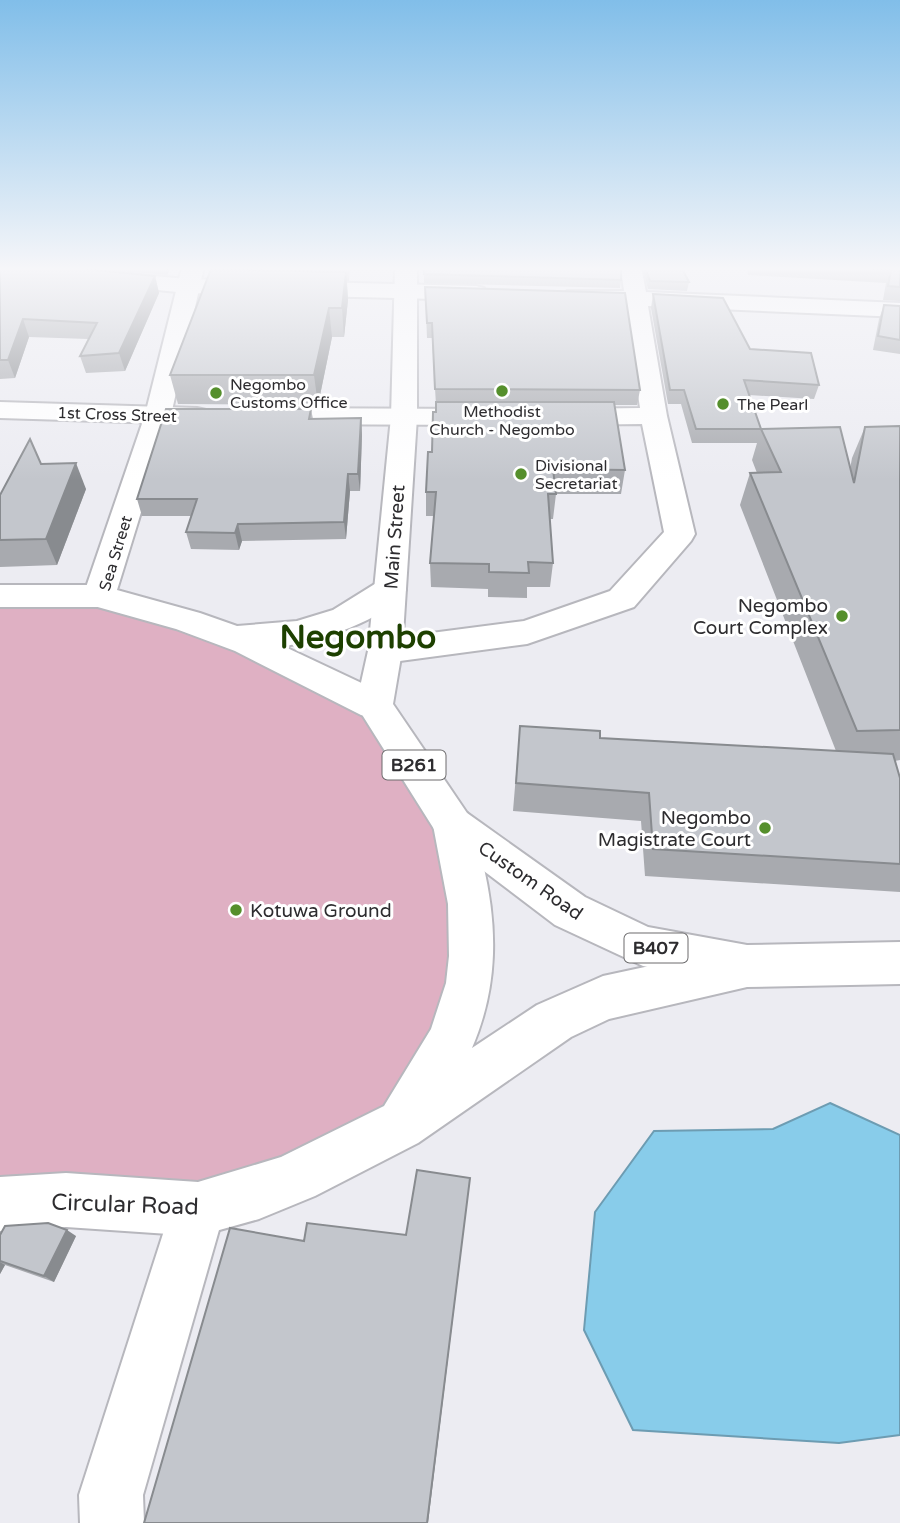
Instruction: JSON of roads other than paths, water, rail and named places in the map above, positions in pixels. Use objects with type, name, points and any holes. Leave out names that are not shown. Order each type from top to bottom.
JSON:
[{"type":"street","name":"Sea Street","points":[[176,338],[158,415],[99,596],[188,621],[234,639],[374,705]]},
{"type":"street","name":"Main Street","points":[[374,705],[385,651],[404,418],[405,338]]},
{"type":"street","points":[[385,651],[527,632],[622,599],[680,534],[654,416],[642,338]]},
{"type":"street","name":"1st Cross Street","points":[[0,410],[158,415],[515,417]]},
{"type":"street","points":[[543,417],[654,416]]},
{"type":"street","points":[[234,639],[298,633],[345,618],[390,590]]},
{"type":"street","points":[[0,596],[99,596]]},
{"type":"street","name":"B261","points":[[374,705],[453,825]]},
{"type":"street","points":[[400,1125],[454,1035],[471,964],[473,930],[470,889],[453,825]]},
{"type":"street","name":"Custom Road","points":[[453,825],[570,911],[643,946],[747,967],[900,963]]},
{"type":"street","name":"Circular Road","points":[[0,1203],[66,1200],[198,1209],[284,1182],[400,1125],[554,1021],[603,998],[747,967]]},
{"type":"street","points":[[112,1523],[111,1495],[198,1209]]},
{"type":"water","points":[[830,1103],[900,1135],[900,1435],[839,1443],[633,1430],[584,1330],[595,1212],[654,1131],[773,1129]]},
{"type":"place","name":"Methodist Church - Negombo","points":[[502,391]]},
{"type":"place","name":"Negombo Customs Office","points":[[216,393]]},
{"type":"place","name":"The Pearl","points":[[723,404]]},
{"type":"place","name":"Divisional Secretariat","points":[[521,474]]},
{"type":"place","name":"Negombo Court Complex","points":[[842,616]]},
{"type":"place","name":"Negombo Magistrate Court","points":[[765,828]]},
{"type":"place","name":"Kotuwa Ground","points":[[236,910]]},
{"type":"district","name":"Negombo","points":[[358,636]]}]
